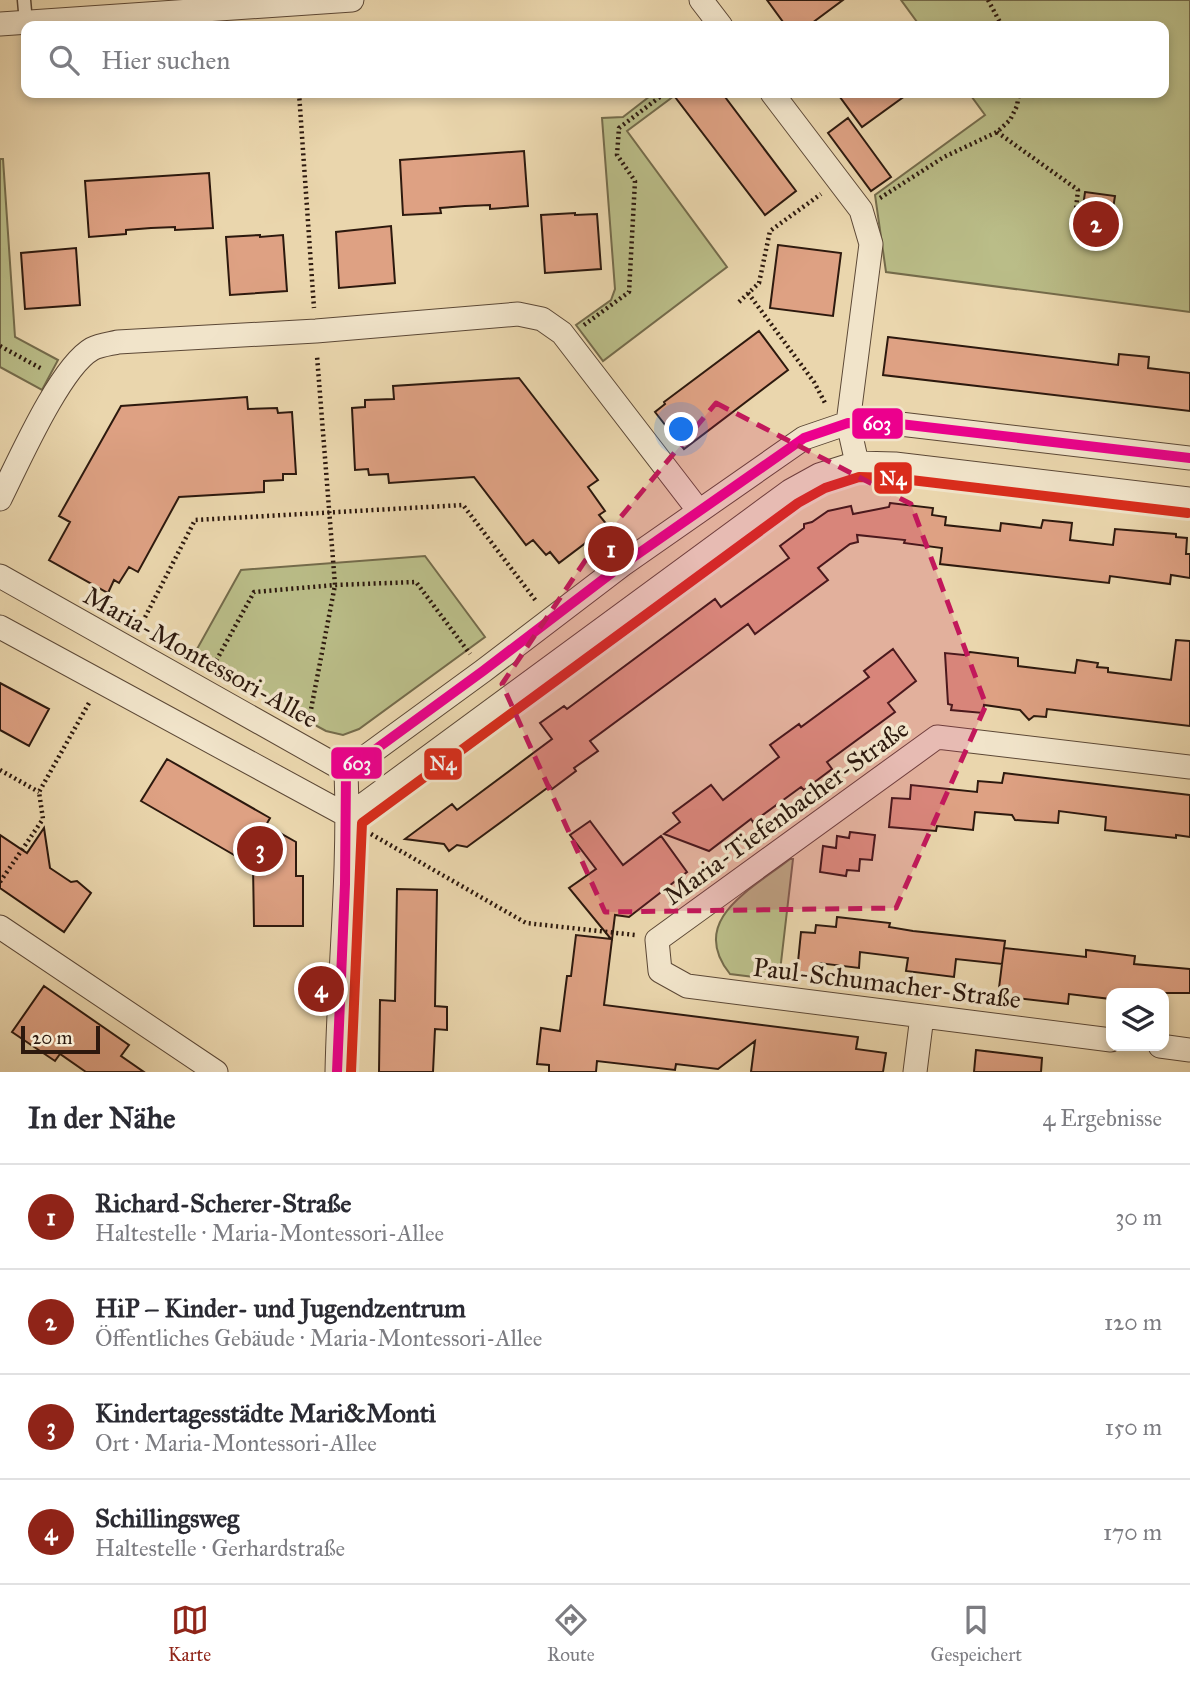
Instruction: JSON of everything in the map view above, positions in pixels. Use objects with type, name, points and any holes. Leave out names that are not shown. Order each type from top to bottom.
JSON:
[{"type":"street","points":[[0,24],[25,11],[352,0]]},
{"type":"street","points":[[701,0],[717,21]]},
{"type":"street","points":[[776,98],[861,210],[871,244],[848,423],[857,463]]},
{"type":"street","points":[[0,499],[63,380],[77,360],[94,347],[118,342],[316,331],[518,314],[542,319],[562,333],[699,512]]},
{"type":"street","points":[[337,1072],[348,816],[346,771],[622,565],[804,438],[848,423],[900,424],[1190,458]]},
{"type":"street","points":[[348,816],[790,491],[819,475],[857,463],[895,464],[1190,499]]},
{"type":"street","name":"Maria-Montessori-Allee","points":[[0,576],[128,649],[205,680],[346,771]]},
{"type":"street","points":[[0,627],[348,816]]},
{"type":"street","name":"Maria-Tiefenbacher-Straße","points":[[660,971],[657,940],[937,737],[1190,767]]},
{"type":"street","points":[[0,927],[216,1072]]},
{"type":"street","name":"Paul-Schumacher-Straße","points":[[660,971],[687,986],[1106,1039]]},
{"type":"street","points":[[915,1072],[922,1016]]},
{"type":"street","points":[[1169,1047],[1190,1049]]},
{"type":"path","points":[[988,0],[999,21]]},
{"type":"path","points":[[296,722],[307,728],[335,584],[299,98]]},
{"type":"path","points":[[566,338],[629,292],[635,181],[617,155],[619,128],[658,98]]},
{"type":"path","points":[[861,210],[944,157],[997,132],[1010,120],[1018,98]]},
{"type":"path","points":[[997,132],[1078,190],[1076,209],[1083,212]]},
{"type":"path","points":[[739,302],[759,282],[770,231],[838,181]]},
{"type":"path","points":[[748,293],[814,382],[828,407],[816,411]]},
{"type":"path","points":[[0,346],[63,380]]},
{"type":"path","points":[[128,649],[195,520],[463,505],[539,605],[547,599]]},
{"type":"path","points":[[205,680],[254,592],[335,584],[416,582],[471,656]]},
{"type":"path","points":[[464,662],[481,649]]},
{"type":"path","points":[[205,680],[221,677]]},
{"type":"path","points":[[0,882],[43,819],[39,792],[102,681]]},
{"type":"path","points":[[0,770],[39,792]]},
{"type":"path","points":[[348,816],[372,835],[526,923],[627,933],[657,940]]},
{"type":"highlighted area","points":[[716,403],[911,504],[986,705],[896,908],[605,912],[502,684],[589,555]]},
{"type":"green space","points":[[901,0],[1190,0],[1190,312],[886,272],[875,195],[985,115],[973,98],[1169,98],[1169,21],[916,21]]},
{"type":"green space","points":[[648,98],[671,98],[627,131],[727,267],[603,361],[576,325],[611,300],[615,289],[602,118],[623,117]]},
{"type":"green space","points":[[0,159],[3,159],[15,337],[58,360],[42,390],[0,367]]},
{"type":"green space","points":[[425,556],[485,637],[359,729],[343,735],[326,731],[192,658],[241,570]]},
{"type":"green space","points":[[793,859],[779,980],[730,974],[719,955],[716,937],[720,922],[743,894]]},
{"type":"building","points":[[767,0],[843,0],[815,21],[782,21]]},
{"type":"building","points":[[676,98],[726,98],[796,191],[765,215]]},
{"type":"building","points":[[841,98],[902,98],[862,127]]},
{"type":"building","points":[[848,118],[891,177],[871,191],[828,133]]},
{"type":"building","points":[[524,151],[528,206],[490,209],[490,205],[465,206],[440,208],[441,213],[403,215],[400,160]]},
{"type":"building","points":[[209,173],[213,228],[151,228],[126,230],[126,234],[89,237],[85,181]]},
{"type":"building","points":[[1085,192],[1115,196],[1108,241],[1079,237]]},
{"type":"building","points":[[597,214],[601,269],[545,273],[541,215]]},
{"type":"building","points":[[391,226],[395,283],[339,288],[336,232]]},
{"type":"building","points":[[283,235],[287,291],[230,295],[226,237]]},
{"type":"building","points":[[778,245],[841,253],[833,316],[770,308]]},
{"type":"building","points":[[76,248],[80,305],[25,309],[21,253]]},
{"type":"building","points":[[759,331],[788,370],[684,449],[655,412],[664,402]]},
{"type":"building","points":[[888,337],[1118,365],[1119,354],[1149,357],[1148,368],[1190,373],[1190,411],[883,375]]},
{"type":"building","points":[[519,378],[598,480],[588,487],[605,511],[599,515],[608,526],[559,563],[550,552],[546,555],[533,540],[526,545],[474,477],[389,483],[388,474],[369,475],[368,469],[355,470],[352,408],[365,407],[365,400],[394,399],[393,386]]},
{"type":"building","points":[[247,397],[248,409],[277,408],[278,413],[292,412],[296,474],[283,474],[283,480],[264,481],[264,492],[179,497],[138,572],[129,567],[119,583],[114,580],[108,593],[49,560],[70,522],[59,516],[121,406]]},
{"type":"building","points":[[890,503],[933,508],[932,515],[946,517],[945,525],[1000,531],[1001,523],[1041,528],[1043,520],[1072,523],[1070,540],[1113,545],[1115,529],[1176,534],[1176,537],[1187,538],[1186,554],[1190,554],[1190,578],[1171,575],[1170,584],[1110,576],[1109,583],[940,564],[942,548],[904,543],[905,540],[857,535],[858,542],[850,544],[818,568],[828,580],[755,634],[748,624],[590,741],[598,751],[574,768],[576,771],[552,789],[550,786],[467,847],[457,845],[449,851],[444,844],[405,839],[452,804],[457,810],[552,739],[540,723],[564,706],[567,709],[715,599],[721,607],[789,558],[780,546],[804,528],[804,524],[828,511],[851,506],[853,514],[889,507]]},
{"type":"building","points":[[1176,640],[1190,641],[1190,726],[1047,709],[1046,717],[1034,716],[1029,720],[1020,710],[984,705],[983,713],[951,710],[952,705],[948,704],[945,653],[964,655],[970,652],[1018,658],[1018,666],[1075,673],[1077,660],[1098,663],[1097,667],[1108,668],[1108,672],[1171,680]]},
{"type":"building","points":[[893,649],[916,681],[888,703],[895,712],[827,762],[832,769],[804,790],[801,787],[753,822],[751,819],[709,851],[664,834],[680,822],[673,813],[711,785],[723,800],[779,757],[770,745],[799,724],[801,727],[869,677],[864,671]]},
{"type":"building","points":[[0,683],[49,709],[29,746],[0,730]]},
{"type":"building","points":[[167,759],[270,818],[266,825],[296,842],[296,876],[303,876],[303,926],[254,926],[253,866],[141,801]]},
{"type":"building","points":[[1004,773],[1190,795],[1190,837],[1176,835],[1176,838],[1105,830],[1106,817],[1059,811],[1058,823],[1015,820],[1012,815],[975,812],[973,830],[937,826],[936,831],[889,827],[892,798],[910,799],[911,785],[977,792],[978,781],[1002,783]]},
{"type":"building","points":[[590,821],[623,865],[661,836],[687,872],[629,917],[615,915],[604,1005],[858,1037],[856,1049],[886,1053],[883,1072],[751,1072],[755,1041],[718,1069],[676,1064],[675,1070],[597,1061],[596,1072],[549,1072],[549,1065],[537,1064],[541,1028],[560,1031],[567,976],[571,976],[576,935],[611,939],[569,888],[596,869],[570,835]]},
{"type":"building","points":[[44,828],[50,868],[71,882],[77,881],[91,893],[64,932],[0,888],[0,835],[27,853]]},
{"type":"building","points":[[850,832],[875,835],[872,860],[860,859],[859,871],[847,870],[846,876],[820,872],[823,846],[836,848],[837,836],[849,838]]},
{"type":"building","points":[[397,889],[437,890],[435,1006],[447,1007],[447,1030],[435,1029],[433,1072],[379,1072],[380,1000],[395,1001]]},
{"type":"building","points":[[837,917],[890,923],[889,927],[913,931],[1005,941],[1002,964],[956,959],[954,977],[906,971],[908,958],[860,952],[859,968],[819,963],[818,974],[797,972],[801,932],[815,933],[816,925],[836,927]]},
{"type":"building","points":[[1004,948],[1086,957],[1086,950],[1135,956],[1134,964],[1190,969],[1190,993],[1169,993],[1169,988],[1106,988],[1106,998],[1069,994],[1068,1004],[998,996]]},
{"type":"building","points":[[44,986],[129,1045],[121,1056],[144,1072],[86,1072],[60,1054],[55,1061],[12,1032]]},
{"type":"building","points":[[976,1050],[1042,1058],[1041,1072],[974,1072]]},
{"type":"transit line","name":"603","points":[[337,1072],[345,884],[346,771],[622,565],[804,438],[848,423],[900,424],[1190,458]]},
{"type":"transit line","name":"N4","points":[[351,1072],[362,823],[798,503],[825,488],[859,477],[894,478],[1188,513]]},
{"type":"place","name":"HiP – Kinder- und Jugendzentrum","points":[[1096,224]]},
{"type":"place","name":"Richard-Scherer-Straße","points":[[611,549]]},
{"type":"place","name":"Kindertagesstädte Mari&Monti","points":[[260,849]]},
{"type":"place","name":"Schillingsweg","points":[[321,989]]}]
